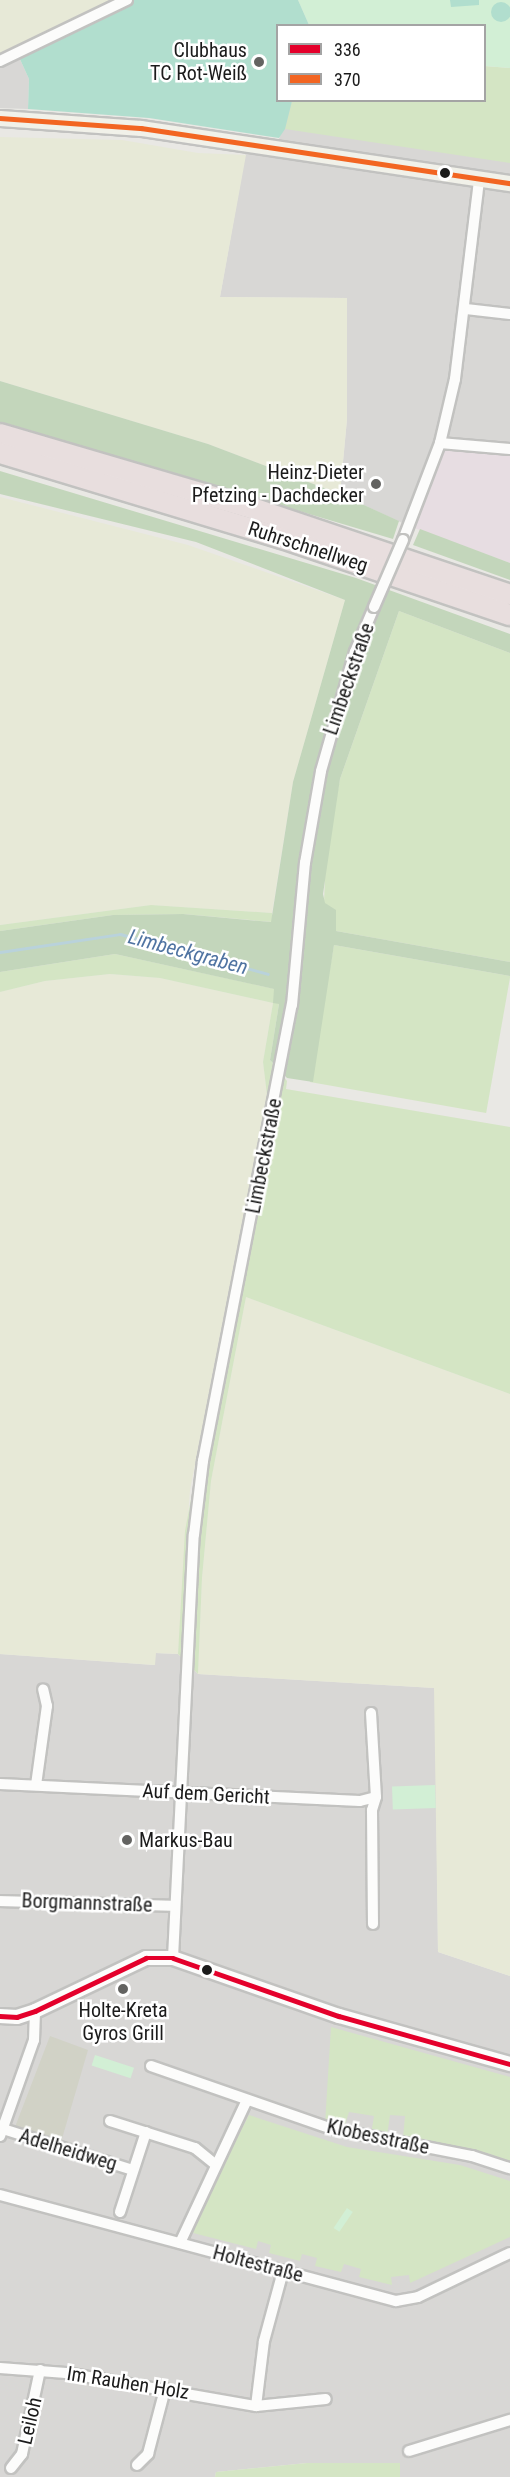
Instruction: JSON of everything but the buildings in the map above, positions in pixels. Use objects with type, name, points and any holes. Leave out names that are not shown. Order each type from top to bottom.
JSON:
[{"type":"highway","name":"Ruhrschnellweg","points":[[0,434],[252,508],[510,595]]},
{"type":"highway","name":"Ruhrschnellweg","points":[[0,453],[282,538],[510,615]]},
{"type":"main road","points":[[0,118],[141,128],[510,183]]},
{"type":"street","points":[[0,61],[128,0]]},
{"type":"street","name":"Limbeckstraße","points":[[173,1958],[194,1535],[203,1461],[292,1005],[306,863],[321,771],[351,663],[403,540],[440,443],[455,380],[466,309],[479,180]]},
{"type":"street","points":[[466,309],[510,314]]},
{"type":"street","points":[[440,443],[510,449]]},
{"type":"street","points":[[36,1785],[47,1706],[43,1689]]},
{"type":"street","points":[[370,1713],[376,1797],[372,1810],[373,1924]]},
{"type":"street","name":"Auf dem Gericht","points":[[0,1784],[360,1801],[376,1797]]},
{"type":"street","name":"Borgmannstraße","points":[[0,1901],[175,1906]]},
{"type":"street","points":[[0,2016],[17,2017],[35,2011],[137,1962],[173,1958],[339,2016],[510,2064]]},
{"type":"street","points":[[1,2133],[34,2040],[35,2011]]},
{"type":"street","name":"Klobesstraße","points":[[151,2066],[357,2136],[472,2156],[510,2168]]},
{"type":"street","points":[[180,2243],[215,2164],[247,2100]]},
{"type":"street","name":"Adelheidweg","points":[[110,2121],[195,2148],[215,2164]]},
{"type":"street","name":"Adelheidweg","points":[[120,2212],[146,2132]]},
{"type":"street","name":"Adelheidweg","points":[[1,2133],[134,2170]]},
{"type":"street","name":"Holtestraße","points":[[0,2195],[403,2301],[510,2253]]},
{"type":"street","points":[[256,2406],[264,2341],[284,2271]]},
{"type":"street","name":"Im Rauhen Holz","points":[[0,2368],[40,2370],[165,2389],[256,2406],[326,2399]]},
{"type":"street","name":"Leiloh","points":[[11,2468],[22,2454],[40,2370]]},
{"type":"street","points":[[137,2465],[148,2454],[165,2389]]},
{"type":"street","points":[[409,2451],[510,2420]]},
{"type":"shaded area","points":[[19,57],[29,79],[28,109],[0,108],[0,66]]},
{"type":"shaded area","points":[[510,68],[510,176],[277,145],[292,102],[486,102],[486,98]]},
{"type":"shaded area","points":[[246,151],[510,188],[510,449],[409,526],[340,494],[347,419],[347,298],[220,297]]},
{"type":"shaded area","points":[[440,443],[510,449],[510,563],[409,526]]},
{"type":"shaded area","points":[[155,1653],[178,1654],[198,1674],[435,1688],[438,1952],[510,1976],[510,2477],[400,2477],[399,2463],[307,2463],[216,2472],[215,2477],[0,2477],[0,1654],[154,1665]]},
{"type":"shaded area","points":[[50,2036],[88,2050],[61,2142],[15,2127]]},
{"type":"green space","points":[[0,0],[115,0],[0,57]]},
{"type":"green space","points":[[132,0],[298,0],[309,24],[276,24],[276,102],[292,102],[285,129],[279,138],[149,118],[28,109],[29,79],[19,57]]},
{"type":"green space","points":[[298,0],[510,0],[510,68],[486,66],[486,24],[309,24]]},
{"type":"green space","points":[[450,0],[479,0],[479,5],[451,7]]},
{"type":"green space","points":[[501,2],[508,5],[511,12],[508,19],[501,22],[494,19],[491,12],[494,5]]},
{"type":"green space","points":[[486,66],[510,68],[510,163],[285,129],[292,102],[486,102]]},
{"type":"green space","points":[[0,137],[122,140],[198,153],[246,155],[220,297],[347,298],[347,419],[340,494],[208,444],[0,381]]},
{"type":"green space","points":[[0,381],[208,444],[340,494],[399,521],[393,539],[0,422]]},
{"type":"green space","points":[[0,471],[356,578],[510,634],[510,653],[399,611],[340,779],[323,894],[325,903],[336,910],[336,931],[510,962],[510,976],[334,945],[313,1082],[287,1078],[270,1060],[279,1004],[273,1003],[274,989],[115,954],[0,972],[0,931],[113,915],[183,914],[271,922],[293,782],[345,600],[196,542],[0,494]]},
{"type":"green space","points":[[0,497],[188,545],[345,600],[293,782],[272,913],[151,905],[0,925]]},
{"type":"green space","points":[[420,529],[510,563],[510,580],[413,545]]},
{"type":"green space","points":[[399,611],[510,653],[510,962],[336,931],[324,903],[326,852],[340,779]]},
{"type":"green space","points":[[151,905],[272,913],[272,922],[183,914],[113,915],[0,931],[0,925]]},
{"type":"green space","points":[[334,945],[510,976],[486,1113],[310,1082]]},
{"type":"green space","points":[[115,954],[275,989],[279,1004],[270,1060],[287,1081],[286,1089],[510,1127],[510,1394],[246,1297],[211,1481],[202,1578],[198,1674],[178,1654],[185,1531],[267,1095],[263,1062],[273,1003],[160,978],[110,974],[45,981],[0,992],[0,972]]},
{"type":"green space","points":[[110,974],[160,978],[273,1003],[263,1062],[267,1095],[190,1490],[178,1654],[156,1653],[155,1665],[0,1654],[0,992],[45,981]]},
{"type":"green space","points":[[246,1297],[510,1394],[510,1976],[438,1952],[434,1688],[198,1674],[202,1578],[211,1481]]},
{"type":"green space","points":[[435,1785],[436,1808],[393,1809],[392,1787]]},
{"type":"green space","points":[[331,2027],[510,2077],[510,2163],[490,2154],[403,2138],[405,2116],[390,2115],[387,2136],[371,2134],[374,2116],[349,2112],[344,2128],[325,2124]]},
{"type":"green space","points":[[95,2055],[134,2068],[131,2078],[92,2065]]},
{"type":"green space","points":[[249,2115],[347,2147],[460,2165],[510,2181],[510,2237],[410,2283],[409,2275],[391,2277],[392,2285],[359,2277],[361,2269],[344,2264],[341,2272],[315,2266],[317,2258],[302,2254],[300,2261],[269,2253],[271,2245],[258,2241],[256,2249],[193,2233],[199,2212]]},
{"type":"green space","points":[[347,2208],[353,2212],[339,2232],[334,2228]]},
{"type":"green space","points":[[307,2463],[400,2463],[400,2477],[215,2477],[216,2472]]},
{"type":"waterway","name":"Limbeckgraben","points":[[0,952],[120,934],[268,974]]},
{"type":"transit line","name":"370","points":[[0,118],[141,128],[510,183]]},
{"type":"transit line","name":"336","points":[[0,2016],[17,2017],[35,2011],[146,1958],[173,1958],[339,2016],[510,2064]]},
{"type":"place","name":"Clubhaus TC Rot-Weiß","points":[[259,62]]},
{"type":"place","name":"Heinz-Dieter Pfetzing - Dachdecker","points":[[376,484]]},
{"type":"place","name":"Markus-Bau","points":[[127,1840]]},
{"type":"place","name":"Holte-Kreta Gyros Grill","points":[[123,1989]]}]
